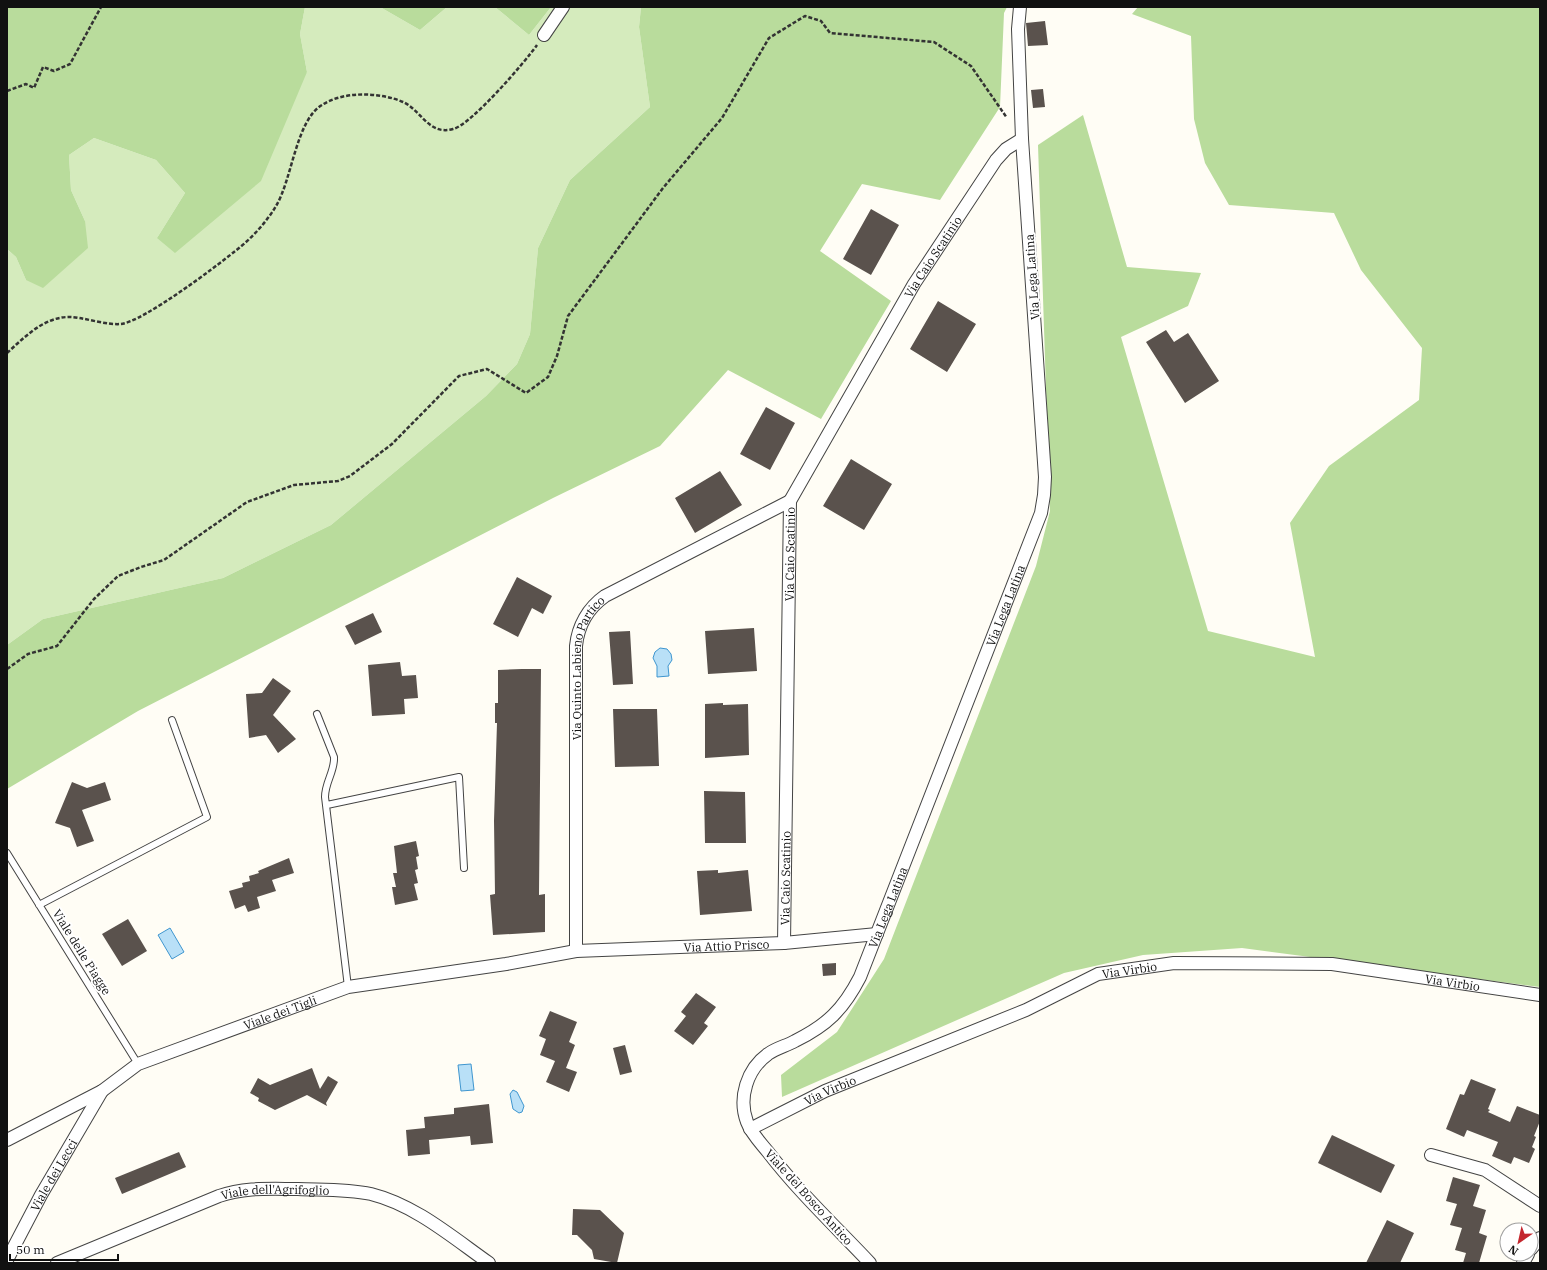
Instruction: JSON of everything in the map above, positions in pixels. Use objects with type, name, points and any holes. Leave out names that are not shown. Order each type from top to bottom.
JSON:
[{"type":"street","points":[[544,35],[563,7]]},
{"type":"street","name":"Via Lega Latina","points":[[750,1129],[746,1121],[744,1103],[746,1084],[752,1073],[766,1055],[817,1029],[841,1008],[860,977],[1032,537],[1044,495],[1045,477],[1022,139],[1018,29],[1020,7]]},
{"type":"street","name":"Via Caio Scatinio","points":[[784,943],[790,501],[896,314],[933,254],[996,160],[1006,149],[1022,139]]},
{"type":"street","name":"Via Quinto Labieno Partico","points":[[576,952],[576,646],[583,623],[592,607],[606,596],[790,501]]},
{"type":"street","name":"Via Attio Prisco","points":[[576,952],[784,943],[877,934]]},
{"type":"street","name":"Viale dei Tigli","points":[[7,1140],[102,1091],[138,1064],[348,987],[506,964],[576,952]]},
{"type":"street","name":"Via Virbio","points":[[750,1129],[825,1091],[1026,1010],[1098,974],[1174,963],[1332,964],[1540,995]]},
{"type":"street","name":"Viale dei Lecci","points":[[7,1260],[41,1195],[102,1091]]},
{"type":"street","name":"Viale del Bosco Antico","points":[[750,1129],[782,1170],[870,1263]]},
{"type":"street","points":[[1431,1155],[1485,1170],[1540,1206]]},
{"type":"street","name":"Viale dell'Agrifoglio","points":[[56,1263],[223,1195],[237,1190],[258,1188],[356,1191],[388,1199],[404,1206],[430,1221],[489,1263]]},
{"type":"street","points":[[7,1260],[12,1263]]},
{"type":"lane","points":[[317,714],[334,757],[334,763],[326,784],[326,805],[348,987]]},
{"type":"lane","points":[[40,905],[207,817],[172,720]]},
{"type":"lane","points":[[326,805],[459,778],[464,868]]},
{"type":"lane","name":"Viale delle Piagge","points":[[7,853],[138,1064]]},
{"type":"path","points":[[7,91],[26,84],[34,88],[43,67],[54,71],[70,64],[101,7]]},
{"type":"path","points":[[7,669],[28,654],[57,646],[94,599],[118,576],[140,566],[164,560],[247,502],[294,485],[338,480],[350,476],[392,444],[459,376],[487,369],[526,393],[548,377],[558,356],[568,316],[572,310],[663,188],[722,118],[769,38],[805,16],[821,21],[830,33],[934,42],[971,66],[1010,120]]},
{"type":"path","points":[[7,353],[39,326],[52,318],[77,317],[122,324],[145,314],[171,298],[234,252],[256,232],[276,206],[285,188],[295,153],[312,112],[322,104],[343,96],[371,94],[404,102],[432,126],[452,130],[469,121],[525,60],[544,35]]},
{"type":"green space","points":[[7,7],[305,7],[300,34],[307,72],[261,181],[175,253],[157,238],[185,193],[156,160],[94,138],[69,155],[71,190],[85,221],[88,248],[43,288],[26,280],[16,257],[7,249]]},
{"type":"green space","points":[[305,7],[380,7],[420,30],[447,7],[495,7],[529,35],[551,7],[641,7],[639,27],[650,107],[570,180],[538,248],[530,334],[517,364],[486,396],[331,525],[223,578],[43,619],[7,645],[7,249],[16,257],[26,280],[85,221],[71,190],[69,155],[94,138],[156,160],[185,193],[157,238],[307,72],[300,34]]},
{"type":"green space","points":[[380,7],[447,7],[420,30]]},
{"type":"green space","points":[[495,7],[551,7],[529,35]]},
{"type":"green space","points":[[641,7],[1007,7],[1004,13],[1000,107],[940,200],[862,184],[820,251],[891,301],[821,419],[728,370],[660,446],[553,498],[138,711],[7,789],[7,645],[43,619],[223,578],[331,525],[486,396],[517,364],[530,334],[538,248],[570,180],[650,107],[639,27]]},
{"type":"green space","points":[[1138,7],[1540,7],[1540,987],[1242,948],[1143,955],[1064,973],[782,1097],[781,1075],[837,1032],[884,959],[1036,566],[1050,511],[1038,145],[1083,115],[1127,267],[1201,273],[1188,306],[1121,337],[1208,631],[1315,657],[1290,523],[1329,466],[1419,400],[1422,348],[1361,270],[1334,213],[1229,205],[1205,163],[1194,119],[1191,36],[1132,14]]},
{"type":"water","points":[[660,648],[667,649],[671,654],[672,660],[668,666],[669,676],[657,677],[657,666],[653,658],[655,652]]},
{"type":"water","points":[[170,928],[184,952],[172,959],[158,935]]},
{"type":"water","points":[[471,1064],[474,1090],[461,1091],[458,1065]]},
{"type":"water","points":[[513,1090],[517,1092],[524,1106],[522,1112],[519,1113],[513,1109],[510,1094]]},
{"type":"building","points":[[1045,21],[1048,45],[1028,46],[1026,23]]},
{"type":"building","points":[[1043,89],[1045,107],[1033,108],[1031,90]]},
{"type":"building","points":[[871,209],[899,225],[871,275],[843,259]]},
{"type":"building","points":[[938,301],[976,324],[947,372],[910,349]]},
{"type":"building","points":[[1166,330],[1174,342],[1188,333],[1219,381],[1185,403],[1146,342]]},
{"type":"building","points":[[766,407],[795,423],[770,470],[740,454]]},
{"type":"building","points":[[851,459],[892,484],[864,530],[823,506]]},
{"type":"building","points":[[720,471],[742,505],[695,533],[675,498]]},
{"type":"building","points":[[517,577],[552,596],[543,614],[532,608],[518,637],[493,624]]},
{"type":"building","points":[[373,613],[382,632],[355,645],[345,626]]},
{"type":"building","points":[[754,628],[757,671],[708,674],[705,631]]},
{"type":"building","points":[[630,631],[633,684],[613,685],[609,632]]},
{"type":"building","points":[[400,662],[402,676],[416,675],[418,698],[404,699],[405,714],[372,716],[368,665]]},
{"type":"building","points":[[541,669],[539,895],[545,894],[545,932],[493,935],[490,895],[495,894],[494,821],[497,723],[495,723],[495,703],[498,703],[498,670]]},
{"type":"building","points":[[273,678],[291,691],[273,715],[296,739],[278,753],[266,735],[249,738],[246,694],[262,693]]},
{"type":"building","points":[[723,703],[723,705],[748,704],[749,755],[705,758],[705,704]]},
{"type":"building","points":[[613,709],[657,709],[659,766],[615,767]]},
{"type":"building","points":[[72,782],[87,788],[105,782],[111,800],[82,810],[94,841],[77,847],[70,828],[55,823]]},
{"type":"building","points":[[704,791],[745,792],[746,843],[705,843]]},
{"type":"building","points":[[416,841],[419,856],[416,857],[418,869],[415,870],[418,883],[414,884],[418,900],[395,905],[392,887],[396,887],[393,873],[397,873],[394,846]]},
{"type":"building","points":[[289,858],[294,873],[272,880],[276,891],[257,897],[260,908],[248,912],[245,905],[235,909],[229,891],[243,887],[242,883],[250,881],[249,876],[259,873],[258,871]]},
{"type":"building","points":[[718,870],[718,873],[748,870],[752,911],[700,915],[697,871]]},
{"type":"building","points":[[128,919],[147,951],[122,966],[102,934]]},
{"type":"building","points":[[836,963],[836,975],[823,976],[822,964]]},
{"type":"building","points":[[696,993],[716,1007],[704,1023],[708,1026],[693,1045],[674,1031],[686,1016],[681,1012]]},
{"type":"building","points":[[550,1011],[577,1022],[569,1042],[575,1045],[566,1068],[577,1072],[569,1092],[546,1082],[555,1061],[540,1055],[546,1039],[539,1036]]},
{"type":"building","points":[[625,1045],[632,1072],[620,1075],[613,1048]]},
{"type":"building","points":[[312,1068],[320,1089],[328,1076],[338,1082],[326,1103],[327,1106],[307,1095],[275,1110],[258,1101],[259,1098],[250,1093],[258,1078],[270,1085]]},
{"type":"building","points":[[1471,1079],[1496,1089],[1488,1109],[1490,1110],[1488,1112],[1510,1122],[1517,1106],[1540,1115],[1540,1121],[1534,1136],[1536,1137],[1532,1147],[1535,1149],[1529,1163],[1514,1157],[1511,1164],[1492,1156],[1498,1142],[1467,1130],[1464,1137],[1446,1129],[1460,1094],[1464,1095]]},
{"type":"building","points":[[489,1104],[493,1143],[471,1145],[470,1136],[429,1140],[430,1154],[408,1156],[406,1130],[425,1128],[424,1117],[454,1114],[454,1108]]},
{"type":"building","points":[[1332,1135],[1395,1165],[1381,1193],[1318,1163]]},
{"type":"building","points":[[179,1152],[186,1167],[122,1194],[115,1178]]},
{"type":"building","points":[[1453,1177],[1480,1185],[1473,1206],[1486,1210],[1479,1233],[1487,1236],[1479,1263],[1463,1263],[1466,1253],[1455,1250],[1462,1228],[1450,1225],[1457,1204],[1446,1201]]},
{"type":"building","points":[[573,1209],[600,1210],[624,1233],[617,1263],[594,1259],[592,1250],[577,1235],[572,1235]]},
{"type":"building","points":[[1387,1220],[1414,1233],[1400,1263],[1366,1263]]}]
